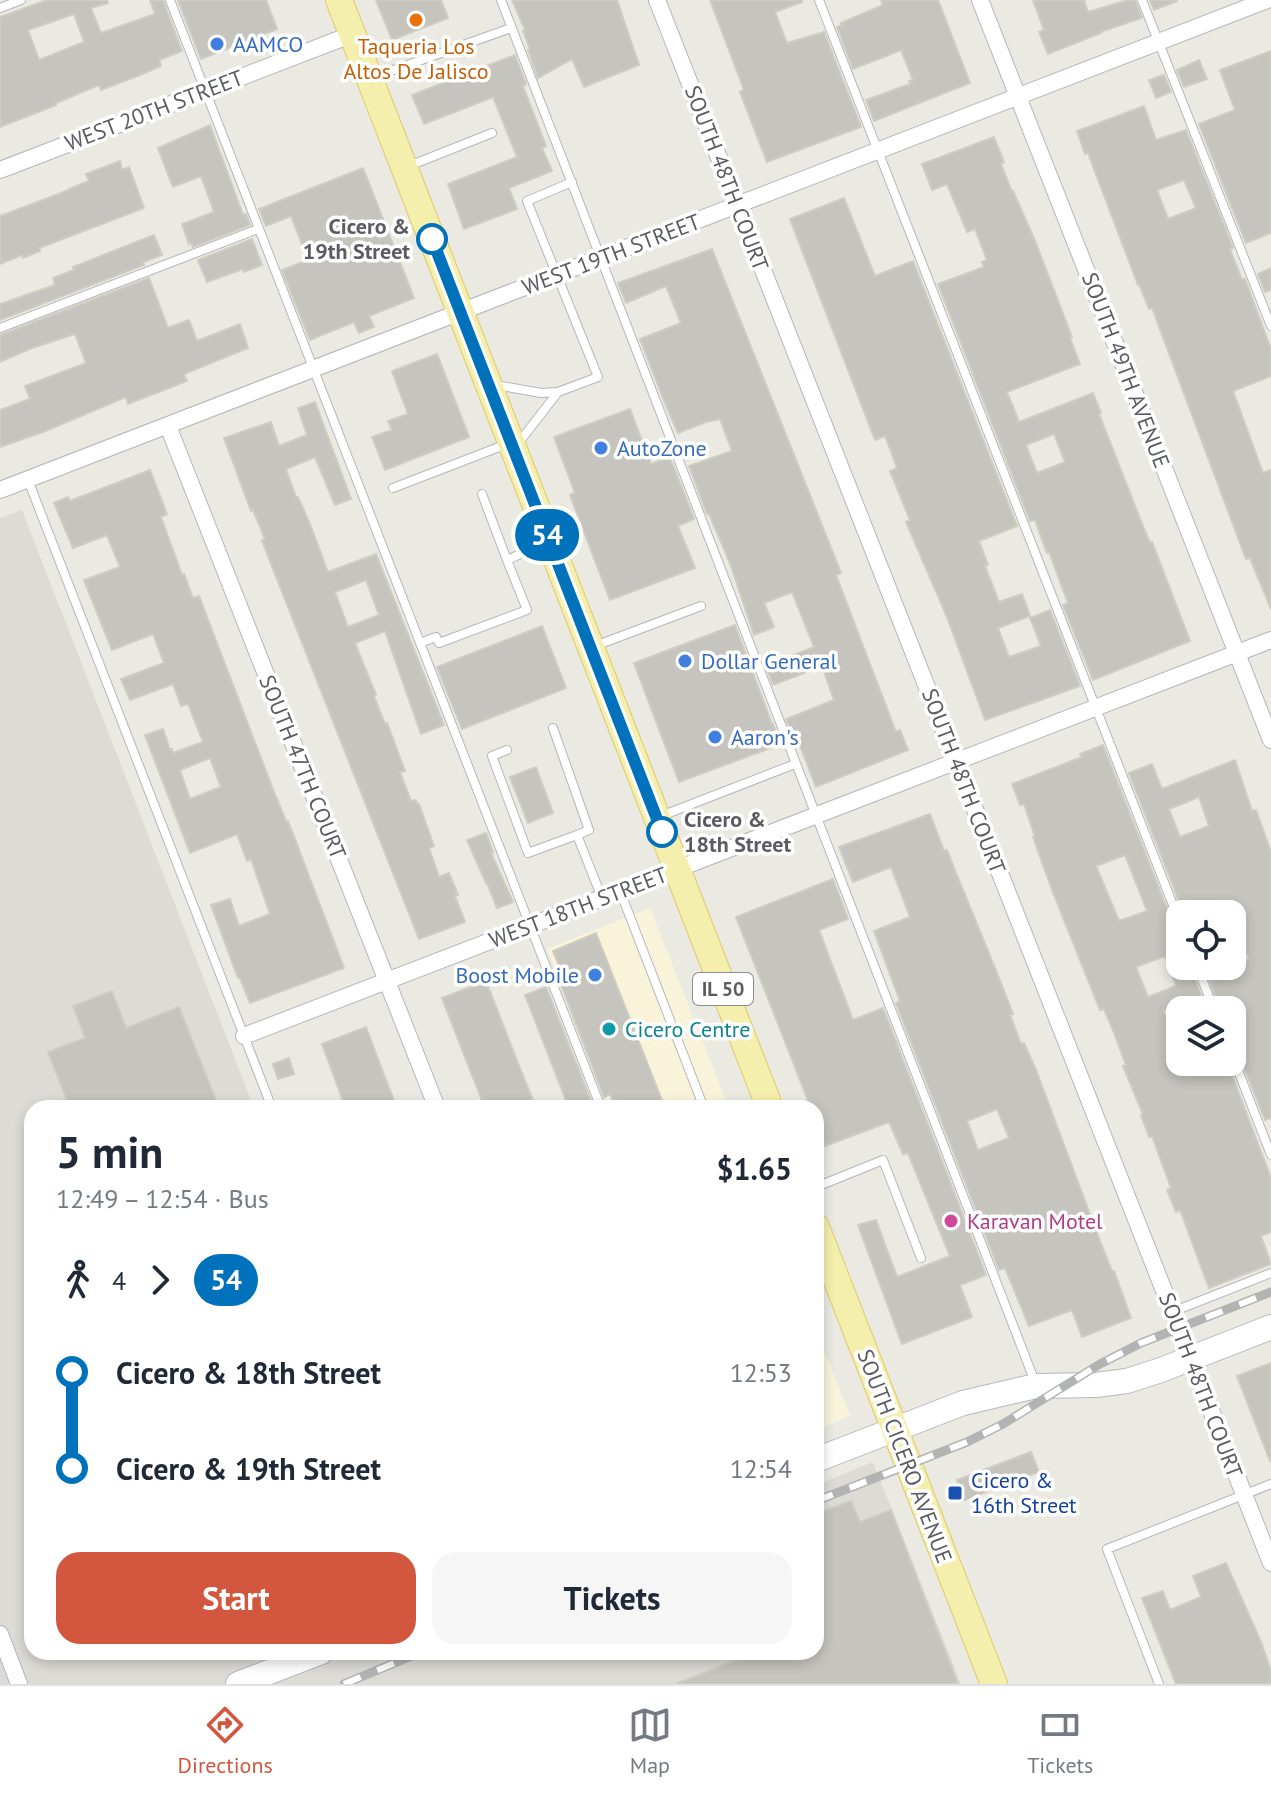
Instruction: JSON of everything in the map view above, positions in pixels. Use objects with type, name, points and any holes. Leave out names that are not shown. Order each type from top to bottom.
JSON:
[{"type":"main road","name":"IL 50","points":[[339,0],[767,1100]]},
{"type":"main road","name":"SOUTH CICERO AVENUE","points":[[824,1248],[994,1684]]},
{"type":"street","name":"SOUTH 48TH COURT","points":[[657,0],[1271,1563]]},
{"type":"street","name":"SOUTH 49TH AVENUE","points":[[980,0],[1271,740]]},
{"type":"street","name":"WEST 19TH STREET","points":[[0,490],[1267,0]]},
{"type":"street","name":"WEST 20TH STREET","points":[[0,170],[353,34]]},
{"type":"street","name":"SOUTH 47TH COURT","points":[[168,426],[434,1100]]},
{"type":"street","name":"WEST 18TH STREET","points":[[244,1036],[1271,640]]},
{"type":"street","points":[[824,1457],[963,1403],[1036,1386],[1127,1381],[1271,1327]]},
{"type":"street","points":[[0,1634],[19,1684]]},
{"type":"street","points":[[238,1684],[300,1660]]},
{"type":"lane","points":[[0,8],[21,0]]},
{"type":"lane","points":[[170,0],[598,1100]]},
{"type":"lane","points":[[501,0],[1036,1386]]},
{"type":"lane","points":[[819,0],[1171,900]]},
{"type":"lane","points":[[1142,0],[1271,326]]},
{"type":"lane","points":[[370,78],[511,28]]},
{"type":"lane","points":[[405,168],[492,133]]},
{"type":"lane","points":[[489,384],[541,393],[558,392],[598,377],[527,201],[572,182]]},
{"type":"lane","points":[[0,328],[258,229]]},
{"type":"lane","points":[[393,488],[512,446],[558,392]]},
{"type":"lane","points":[[28,480],[269,1100]]},
{"type":"lane","points":[[420,643],[436,637],[439,643],[527,610],[482,494]]},
{"type":"lane","points":[[507,560],[550,541]]},
{"type":"lane","points":[[591,648],[701,606]]},
{"type":"lane","points":[[507,750],[492,756],[528,853],[589,830],[553,728]]},
{"type":"lane","points":[[657,818],[795,764]]},
{"type":"lane","points":[[577,835],[602,898]]},
{"type":"lane","points":[[620,891],[701,1100]]},
{"type":"lane","points":[[1240,1076],[1271,1155]]},
{"type":"lane","points":[[824,1184],[883,1160],[921,1258]]},
{"type":"lane","points":[[1172,1312],[1271,1273]]},
{"type":"lane","points":[[1159,1684],[1107,1549],[1271,1484]]},
{"type":"shaded area","points":[[22,510],[251,1100],[24,1100],[24,1660],[824,1660],[824,1482],[873,1462],[961,1684],[0,1684],[0,518]]},
{"type":"shaded area","name":"Cicero Centre","points":[[650,908],[726,1100],[607,1100],[547,949]]},
{"type":"shaded area","points":[[824,1350],[850,1416],[824,1427]]},
{"type":"building","points":[[47,0],[107,0],[108,3],[91,8],[101,33],[155,14],[150,0],[163,0],[182,51],[159,60],[161,66],[140,75],[101,90],[99,85],[0,127],[0,17]],"holes":[[[74,14],[84,42],[39,60],[28,30]]]},
{"type":"building","name":"AAMCO","points":[[178,0],[266,0],[277,29],[201,59]]},
{"type":"building","name":"Taqueria Los Altos De Jalisco","points":[[376,0],[441,0],[448,18],[392,40]]},
{"type":"building","points":[[512,0],[617,0],[639,65],[584,87],[572,59],[538,78],[525,30]]},
{"type":"building","points":[[710,0],[802,0],[775,12],[787,43],[824,32],[861,127],[767,162]]},
{"type":"building","points":[[881,0],[938,0],[970,83],[874,121],[866,100],[910,84],[909,81],[913,80],[901,50],[853,69],[837,27],[883,5]]},
{"type":"building","points":[[1033,0],[1084,0],[1088,12],[1135,0],[1142,18],[1048,54],[1039,32],[1044,30]]},
{"type":"building","points":[[1150,0],[1177,0],[1177,1],[1154,10]]},
{"type":"building","points":[[1271,51],[1271,233],[1246,243],[1199,124],[1235,110],[1220,70]]},
{"type":"building","points":[[515,55],[526,84],[523,86],[546,146],[542,148],[552,171],[509,188],[517,209],[464,229],[448,184],[517,157],[493,97],[424,124],[412,95]]},
{"type":"building","points":[[1199,60],[1207,79],[1184,87],[1177,70]]},
{"type":"building","points":[[1164,75],[1171,92],[1156,98],[1149,80]]},
{"type":"building","points":[[1144,106],[1156,140],[1186,130],[1271,349],[1271,376],[1233,391],[1263,473],[1271,470],[1271,609],[1250,558],[1246,559],[1152,308],[1149,309],[1138,285],[1077,131]],"holes":[[[1184,180],[1196,208],[1168,219],[1157,190]]]},
{"type":"building","points":[[210,125],[243,215],[246,214],[250,225],[193,247],[182,224],[214,212],[201,176],[173,187],[158,148]]},
{"type":"building","points":[[994,137],[1004,162],[1001,164],[1035,241],[1080,364],[1007,392],[1019,422],[1093,393],[1190,641],[1093,680],[1063,605],[1068,603],[1049,552],[1035,520],[1030,521],[938,284],[984,267],[982,262],[987,260],[975,229],[967,232],[947,184],[932,190],[922,164]],"holes":[[[1054,434],[1065,462],[1037,473],[1026,445]]]},
{"type":"building","points":[[120,161],[122,170],[129,167],[144,208],[39,248],[40,251],[23,258],[22,255],[0,264],[0,216],[89,181],[86,174]]},
{"type":"building","points":[[363,168],[414,298],[369,316],[374,327],[359,333],[354,322],[310,340],[282,270],[308,260],[291,216],[266,226],[259,209]]},
{"type":"building","points":[[844,198],[875,276],[913,261],[1017,526],[979,541],[999,602],[1022,594],[1030,616],[998,628],[1009,657],[1041,646],[1030,618],[1050,610],[1080,686],[985,720],[947,617],[906,522],[910,520],[890,471],[897,468],[885,436],[875,440],[790,219]]},
{"type":"building","points":[[154,235],[162,255],[143,262],[144,265],[0,320],[0,304],[55,285],[53,278],[74,270],[73,267]]},
{"type":"building","points":[[252,239],[262,265],[207,282],[198,260]]},
{"type":"building","points":[[712,249],[841,573],[836,575],[896,732],[900,730],[908,750],[816,787],[786,719],[834,700],[822,666],[773,685],[766,666],[814,647],[792,592],[764,603],[774,627],[754,635],[730,563],[689,466],[732,451],[720,419],[678,433],[640,339],[681,323],[666,286],[626,303],[618,283]]},
{"type":"building","points":[[1271,268],[1271,290],[1265,292],[1258,274]]},
{"type":"building","points":[[149,278],[168,328],[189,320],[197,341],[240,324],[248,348],[184,374],[187,381],[128,404],[126,397],[0,447],[0,410],[30,399],[25,386],[86,363],[75,334],[0,362],[0,335]]},
{"type":"building","points":[[437,354],[469,437],[385,470],[372,437],[392,430],[388,421],[408,414],[392,371]]},
{"type":"building","points":[[315,402],[351,499],[335,505],[315,457],[286,469],[328,572],[376,554],[444,725],[421,734],[385,631],[355,643],[405,771],[400,772],[411,801],[416,800],[419,804],[434,846],[429,848],[439,877],[449,873],[465,922],[419,939],[224,438],[271,422],[279,446],[307,435],[298,408]],"holes":[[[366,580],[379,615],[348,627],[335,592]]]},
{"type":"building","points":[[630,409],[651,464],[669,457],[675,470],[694,519],[678,526],[695,568],[610,600],[570,495],[575,493],[554,437]]},
{"type":"building","points":[[150,470],[167,514],[161,517],[182,575],[193,598],[199,596],[344,968],[250,1003],[211,905],[230,899],[239,926],[270,914],[251,859],[247,861],[237,834],[190,853],[145,735],[163,729],[173,753],[203,742],[188,704],[181,706],[173,684],[130,700],[121,679],[164,663],[153,634],[112,650],[84,580],[120,567],[107,535],[73,548],[54,503],[68,497],[70,501]],"holes":[[[210,758],[221,787],[190,799],[180,770]]]},
{"type":"building","points":[[735,625],[781,744],[679,782],[634,663]]},
{"type":"building","points":[[542,626],[566,688],[462,729],[437,667]]},
{"type":"building","points":[[1103,745],[1166,906],[1166,959],[1165,956],[1136,967],[1148,997],[1176,986],[1174,980],[1195,980],[1201,996],[1166,996],[1166,1010],[1163,1010],[1166,1017],[1166,1076],[1232,1076],[1271,1178],[1271,1232],[1261,1236],[1271,1264],[1209,1288],[1180,1210],[1176,1212],[1167,1190],[1171,1188],[1152,1136],[1149,1137],[1114,1033],[1104,1009],[1100,1010],[1052,890],[1024,804],[1020,805],[1012,784],[1082,757],[1080,754]],"holes":[[[1125,855],[1147,911],[1119,921],[1096,866]]]},
{"type":"building","points":[[1235,760],[1252,811],[1256,810],[1271,852],[1271,1118],[1265,1120],[1246,1072],[1246,996],[1216,996],[1209,980],[1246,980],[1246,960],[1249,959],[1246,951],[1246,900],[1179,900],[1129,773],[1152,764],[1162,789]],"holes":[[[1199,797],[1209,826],[1180,837],[1169,809]]]},
{"type":"building","points":[[536,767],[553,813],[528,823],[510,777]]},
{"type":"building","points":[[930,814],[995,968],[1021,1044],[1024,1043],[1036,1070],[1131,1318],[1082,1337],[1072,1310],[1029,1326],[1005,1268],[999,1270],[896,1003],[900,1001],[874,931],[910,917],[891,867],[853,882],[839,847]],"holes":[[[997,1109],[1009,1138],[978,1150],[967,1121]]]},
{"type":"building","points":[[486,833],[491,853],[513,902],[497,908],[467,840]]},
{"type":"building","points":[[833,879],[848,919],[819,930],[853,1020],[883,1008],[986,1275],[960,1285],[972,1317],[902,1344],[858,1225],[876,1220],[897,1277],[950,1256],[908,1153],[903,1154],[889,1122],[825,1146],[824,1100],[808,1100],[736,917]]},
{"type":"building","name":"Cicero Centre","points":[[596,933],[662,1100],[612,1100],[610,1094],[604,1097],[560,982],[565,980],[553,951]]},
{"type":"building","points":[[486,981],[533,1100],[482,1100],[442,998]]},
{"type":"building","points":[[546,987],[591,1100],[566,1100],[525,995]]},
{"type":"building","points":[[112,991],[126,1028],[179,1007],[216,1100],[67,1100],[48,1052],[85,1038],[73,1006]]},
{"type":"building","points":[[366,1027],[394,1100],[343,1100],[322,1044]]},
{"type":"building","points":[[289,1058],[294,1074],[278,1079],[273,1064]]},
{"type":"building","points":[[1271,1363],[1271,1460],[1270,1461],[1237,1376]]},
{"type":"building","points":[[1031,1452],[1039,1472],[965,1500],[957,1480]]},
{"type":"building","points":[[851,1501],[860,1522],[891,1510],[958,1684],[676,1684],[736,1660],[824,1660],[824,1511]]},
{"type":"building","points":[[1226,1563],[1261,1642],[1271,1671],[1271,1684],[1176,1684],[1142,1598],[1163,1591],[1170,1610],[1201,1597],[1193,1576]]},
{"type":"railway","points":[[824,1498],[967,1442],[1141,1343],[1271,1292]]},
{"type":"railway","points":[[344,1684],[402,1660]]},
{"type":"bus line","name":"54","points":[[432,239],[662,832]]},
{"type":"place","name":"Taqueria Los Altos De Jalisco","points":[[416,20]]},
{"type":"place","name":"AAMCO","points":[[217,44]]},
{"type":"place","name":"Cicero & 19th Street","points":[[432,239]]},
{"type":"place","name":"AutoZone","points":[[601,448]]},
{"type":"place","name":"Dollar General","points":[[685,661]]},
{"type":"place","name":"Aaron's","points":[[715,737]]},
{"type":"place","name":"Cicero & 18th Street","points":[[662,832]]},
{"type":"place","name":"Boost Mobile","points":[[595,975]]},
{"type":"place","name":"Cicero Centre","points":[[609,1029]]},
{"type":"place","name":"Karavan Motel","points":[[951,1221]]},
{"type":"place","name":"Cicero & 16th Street","points":[[955,1493]]}]
